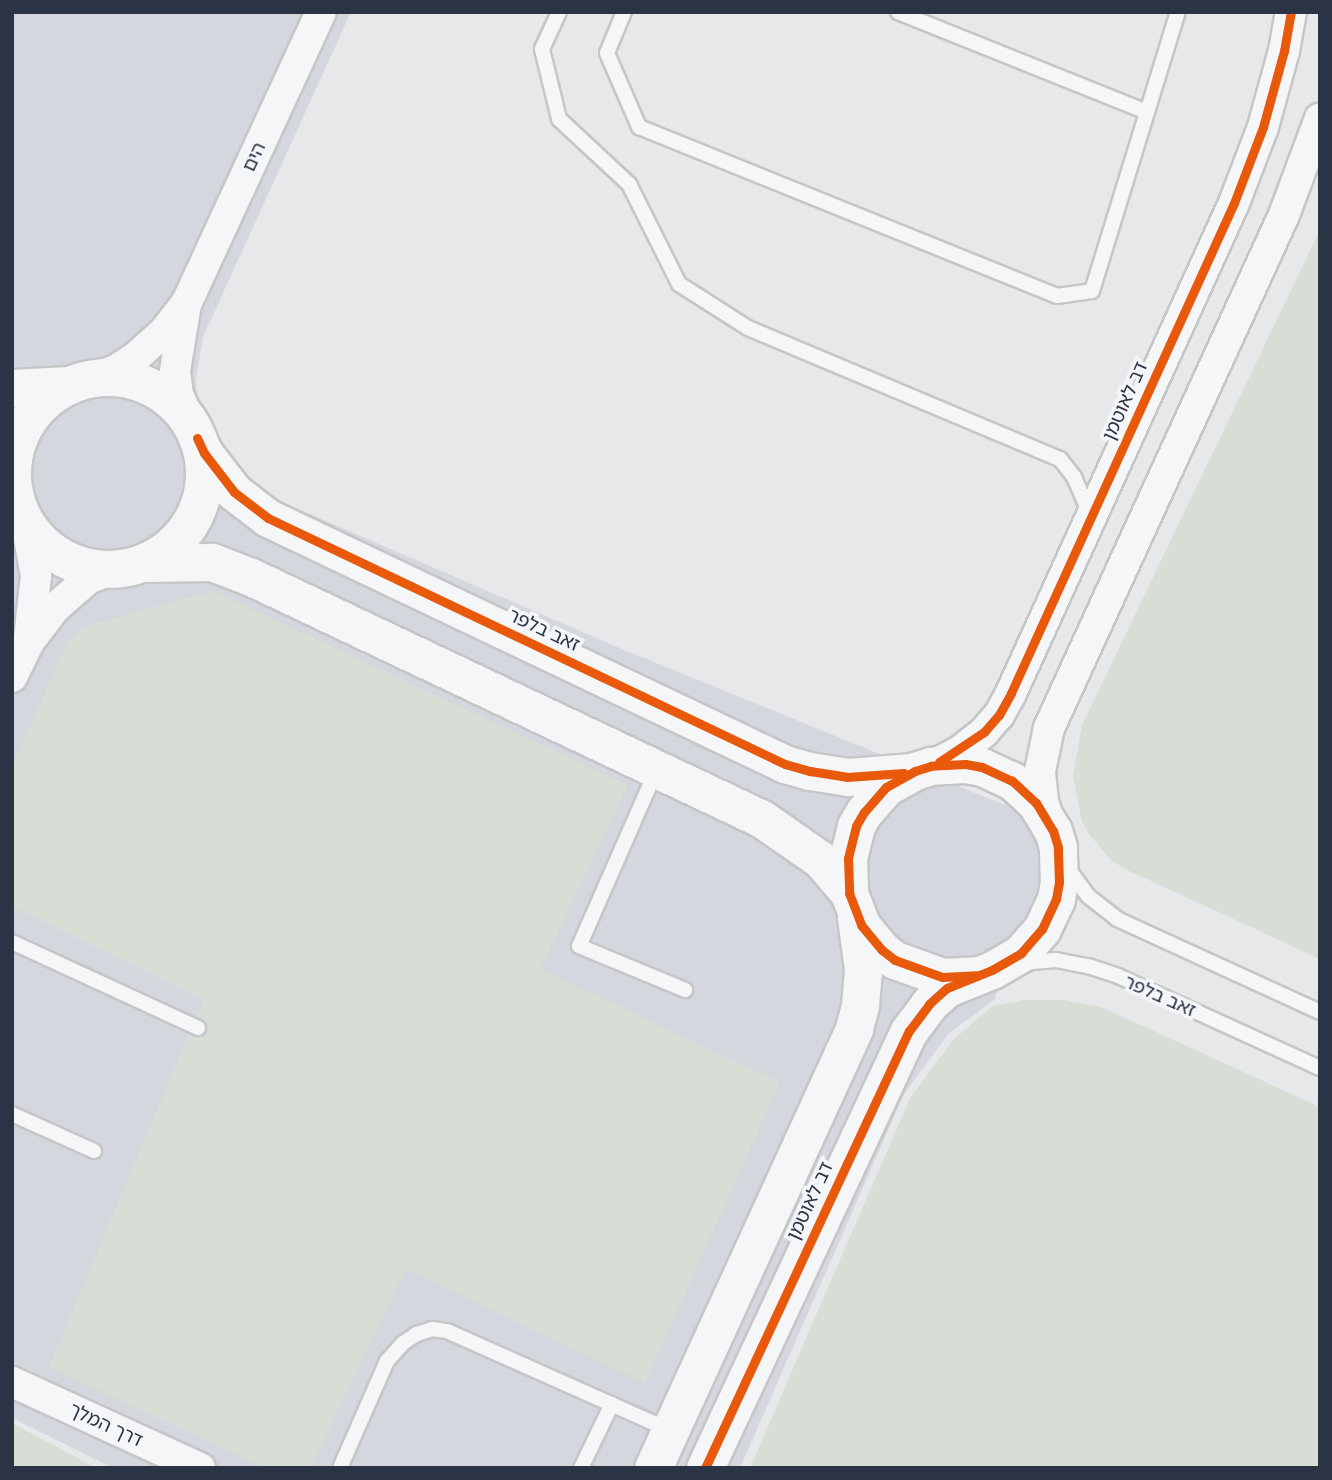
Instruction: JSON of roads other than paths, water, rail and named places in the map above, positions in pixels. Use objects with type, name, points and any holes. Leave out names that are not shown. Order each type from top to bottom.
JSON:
[{"type":"street","name":"הים","points":[[81,382],[116,370],[136,358],[163,332],[187,302],[321,12]]},
{"type":"street","name":"דב לאוטמן","points":[[923,768],[968,745],[999,715],[1234,204],[1264,127],[1291,12]]},
{"type":"street","points":[[18,502],[44,544],[83,566],[212,562],[250,577],[762,819],[792,837],[821,860],[852,901],[871,938],[895,960],[942,977],[984,972],[1021,953],[1042,929],[1050,915],[1059,882],[1055,839],[1045,811],[1040,781],[1042,751],[1049,728],[1284,215],[1320,118]]},
{"type":"street","name":"הים","points":[[187,302],[175,371],[178,394],[194,431]]},
{"type":"street","points":[[12,388],[46,388],[119,378],[148,386],[172,402],[194,431],[204,468],[195,513],[174,542],[128,566],[97,574],[71,592],[29,642],[12,677]]},
{"type":"street","points":[[29,642],[36,576],[18,502],[14,463],[28,421],[48,399],[81,382]]},
{"type":"street","name":"זאב בלפר","points":[[194,431],[204,453],[234,492],[268,518],[785,764],[848,777],[923,768]]},
{"type":"street","points":[[852,901],[848,858],[856,826],[886,787],[923,768],[965,764],[998,773],[1030,797],[1055,839]]},
{"type":"street","name":"דב לאוטמן","points":[[653,1468],[855,1028],[863,968],[852,901]]},
{"type":"street","name":"דב לאוטמן","points":[[705,1468],[909,1031],[938,995],[957,982],[984,972]]},
{"type":"street","name":"דרך המלך","points":[[12,1382],[200,1468]]},
{"type":"lane","points":[[559,12],[542,49],[559,119],[629,184],[679,284],[748,328],[1060,459],[1074,477],[1091,517]]},
{"type":"lane","points":[[624,12],[607,53],[639,127],[1057,296],[1092,291],[1178,12]]},
{"type":"lane","points":[[898,12],[1147,112]]},
{"type":"lane","points":[[657,769],[579,946],[685,990]]},
{"type":"lane","points":[[1055,839],[1079,886],[1117,919],[1320,1012]]},
{"type":"lane","points":[[12,942],[198,1028]]},
{"type":"lane","name":"זאב בלפר","points":[[984,972],[1032,960],[1088,966],[1118,976],[1320,1068]]},
{"type":"lane","points":[[12,1114],[94,1151]]},
{"type":"lane","points":[[340,1468],[387,1361],[403,1343],[432,1329],[447,1331],[670,1430]]},
{"type":"lane","points":[[581,1468],[612,1404]]}]
